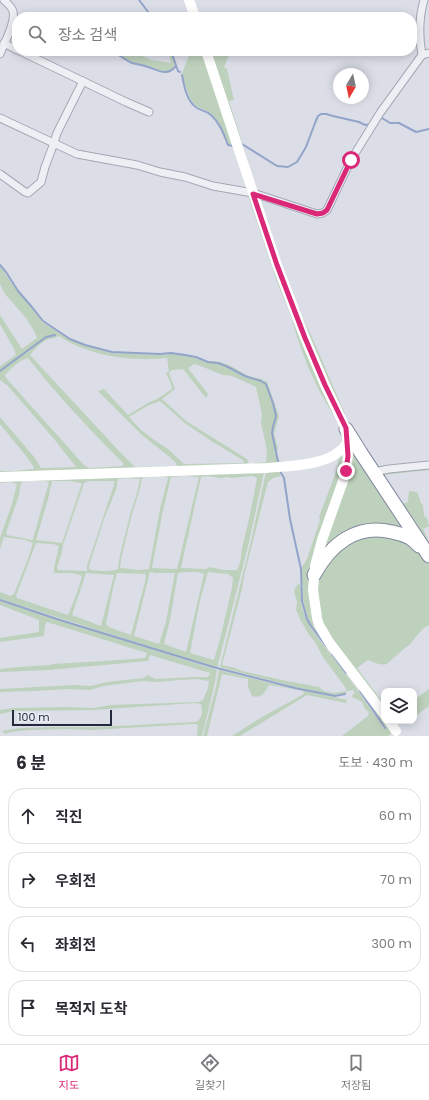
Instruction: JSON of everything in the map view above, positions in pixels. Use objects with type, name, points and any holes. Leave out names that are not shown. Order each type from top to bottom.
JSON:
[{"type":"highway","points":[[347,435],[374,472],[429,556]]},
{"type":"highway","points":[[314,575],[326,556],[344,540],[368,530],[385,530],[405,536],[420,546],[429,556]]},
{"type":"main road","points":[[189,0],[193,12]]},
{"type":"main road","points":[[208,56],[277,265],[305,338],[347,435],[348,456],[346,471],[322,540],[315,566],[313,590],[317,618],[319,625],[329,642],[381,710]]},
{"type":"main road","points":[[0,477],[266,468],[300,464],[330,458],[341,451],[347,435]]},
{"type":"main road","points":[[391,724],[396,731]]},
{"type":"street","points":[[4,0],[13,12]]},
{"type":"street","points":[[0,118],[77,154],[137,165],[160,172],[185,177],[213,186],[253,194],[317,214],[323,213],[327,210],[351,160],[380,113],[425,54],[420,44],[424,0]]},
{"type":"street","points":[[0,54],[12,23]]},
{"type":"street","points":[[4,43],[12,47]]},
{"type":"street","points":[[30,56],[82,82],[149,112]]},
{"type":"street","points":[[0,174],[28,193],[40,182],[57,133],[82,82]]},
{"type":"street","points":[[374,472],[429,465]]},
{"type":"green space","points":[[120,56],[143,56],[151,60],[171,63],[169,56],[172,56],[175,65],[169,71],[162,72],[129,61]]},
{"type":"green space","points":[[189,56],[205,56],[232,145],[228,144],[215,118],[206,110],[195,105],[189,95],[182,73]]},
{"type":"green space","points":[[211,56],[229,56],[224,67],[227,69],[234,100],[229,101],[258,193]]},
{"type":"green space","points":[[247,193],[250,194],[292,312],[328,399],[344,431],[345,438],[337,451],[331,455],[323,458],[299,463],[265,466],[0,476],[0,471],[33,469],[34,467],[0,424],[0,417],[35,458],[41,468],[76,467],[7,385],[0,380],[0,372],[16,358],[0,370],[0,366],[16,355],[0,324],[0,315],[22,349],[37,338],[26,318],[5,294],[0,284],[0,266],[17,291],[32,307],[42,322],[69,339],[85,346],[112,353],[185,355],[208,362],[220,362],[231,366],[248,376],[267,382],[279,416],[274,434],[278,448],[276,452],[278,461],[293,462],[311,460],[328,455],[339,445],[341,441],[340,427],[308,367]],"holes":[[[55,334],[47,337],[28,352],[20,355],[46,337]],[[59,336],[71,343],[97,353],[111,356],[140,359],[167,358],[169,371],[166,373],[172,389],[128,415],[104,389],[98,391],[142,435],[172,459],[177,466],[135,467],[30,355],[44,342]],[[28,358],[74,412],[123,463],[123,466],[89,468],[84,465],[6,378],[5,375],[21,361]],[[194,364],[198,365],[223,375],[232,376],[256,387],[262,414],[261,423],[267,450],[266,462],[249,464],[247,459],[186,421],[162,399],[175,389],[169,373],[172,370],[183,369],[206,398],[208,394],[188,368]],[[160,401],[186,424],[244,461],[243,463],[184,464],[168,449],[141,430],[129,417],[149,405]]]},
{"type":"green space","points":[[299,310],[345,414],[342,415],[320,367]]},
{"type":"green space","points":[[351,448],[410,533],[381,527],[321,557]]},
{"type":"green space","points":[[344,449],[343,467],[311,605],[365,694],[381,717],[381,721],[358,686],[310,624],[303,600],[301,568],[307,559],[320,520],[319,517],[336,472],[340,453]]},
{"type":"green space","points":[[429,467],[429,470],[383,475],[402,504],[408,502],[409,491],[417,492],[420,502],[423,505],[424,516],[427,518],[429,526],[423,529],[429,542],[429,551],[379,475],[388,472]]},
{"type":"green space","points":[[280,470],[279,472],[281,476],[273,478],[268,482],[222,665],[242,671],[319,687],[324,691],[334,693],[347,691],[346,693],[334,695],[295,687],[220,667],[251,541],[266,472]]},
{"type":"green space","points":[[264,472],[249,542],[217,668],[0,599],[0,592],[10,596],[14,594],[33,543],[25,540],[4,537],[0,549],[0,538],[12,504],[17,484],[11,482],[0,483],[0,478]],"holes":[[[156,476],[167,477],[149,569],[139,570],[120,568],[142,478]],[[252,476],[257,478],[240,562],[237,570],[223,570],[210,567],[206,569],[181,568],[201,477],[231,478]],[[171,477],[199,477],[177,569],[152,568]],[[118,479],[140,479],[117,570],[99,571],[89,569],[104,519],[116,490]],[[25,481],[49,482],[32,540],[7,535],[6,533],[19,495],[21,483]],[[52,481],[82,483],[62,543],[36,540]],[[89,481],[114,481],[114,485],[87,566],[87,571],[58,570],[57,568],[63,545],[84,483]],[[36,543],[53,544],[59,546],[54,568],[55,573],[73,573],[82,576],[68,615],[17,598],[16,596]],[[198,572],[204,574],[186,652],[164,644],[170,620],[178,573]],[[208,572],[228,574],[233,578],[232,588],[214,660],[190,653],[200,600]],[[86,573],[114,575],[101,626],[72,615]],[[117,573],[145,574],[146,578],[131,635],[109,627],[106,624]],[[149,573],[175,573],[166,622],[159,644],[134,636]]]},
{"type":"green space","points":[[385,533],[420,550],[429,563],[429,625],[387,664],[379,664],[368,660],[357,668],[381,700],[381,707],[323,627],[317,587],[320,571],[350,540]]},
{"type":"green space","points":[[299,583],[301,588],[301,603],[303,611],[310,627],[357,689],[384,729],[386,729],[383,724],[386,724],[392,733],[388,736],[342,736],[368,716],[369,712],[365,709],[362,702],[352,697],[355,693],[353,690],[347,691],[323,657],[301,621],[296,610],[297,602],[294,592]]},
{"type":"green space","points":[[0,601],[217,670],[202,736],[197,736],[198,725],[194,724],[92,730],[29,730],[5,734],[2,731],[20,728],[96,727],[196,722],[201,717],[202,709],[201,704],[194,703],[94,710],[14,711],[0,714],[0,710],[14,708],[94,708],[110,705],[199,702],[203,700],[209,681],[196,679],[156,682],[142,681],[104,686],[90,690],[70,689],[0,692],[0,689],[74,685],[91,686],[107,682],[144,678],[147,675],[156,679],[208,677],[210,673],[150,655],[148,661],[49,670],[0,672],[0,669],[18,667],[145,658],[147,653],[47,622],[45,625],[44,636],[0,642],[0,638],[39,632],[39,620],[0,605]]},
{"type":"green space","points":[[219,670],[269,683],[347,700],[346,703],[307,695],[240,736],[232,736],[262,717],[304,694],[303,691],[269,685],[261,696],[255,697],[252,696],[248,687],[248,679],[222,674],[207,736],[203,736]]},
{"type":"green space","points":[[429,689],[429,706],[417,715],[417,698]]},
{"type":"waterway","points":[[139,0],[148,12]]},
{"type":"waterway","points":[[121,56],[132,63],[162,72],[169,71],[176,66]]},
{"type":"waterway","points":[[173,56],[178,71],[180,72]]},
{"type":"waterway","points":[[182,75],[186,93],[191,102],[197,108],[208,113],[214,118],[228,145],[233,146]]},
{"type":"waterway","points":[[242,144],[277,166],[288,167],[297,162],[306,147],[318,116],[321,114],[359,122],[365,125],[371,124]]},
{"type":"waterway","points":[[379,120],[382,118],[390,123],[399,123],[416,132],[429,129]]},
{"type":"waterway","points":[[0,265],[18,291],[43,321],[70,339],[85,345],[112,352],[171,353],[196,357],[208,362],[226,366],[245,376],[266,384],[276,416],[272,433],[278,461]]},
{"type":"waterway","points":[[0,371],[46,337],[55,335]]},
{"type":"waterway","points":[[280,471],[284,478],[290,519],[301,569],[302,601],[307,619],[326,646]]},
{"type":"waterway","points":[[0,600],[213,667],[295,688],[335,696],[345,694]]},
{"type":"waterway","points":[[332,654],[346,673]]},
{"type":"waterway","points":[[360,691],[385,728]]},
{"type":"route","points":[[346,471],[348,441],[346,428],[325,385],[305,338],[277,265],[253,194],[317,214],[323,213],[327,210],[351,160]]}]
